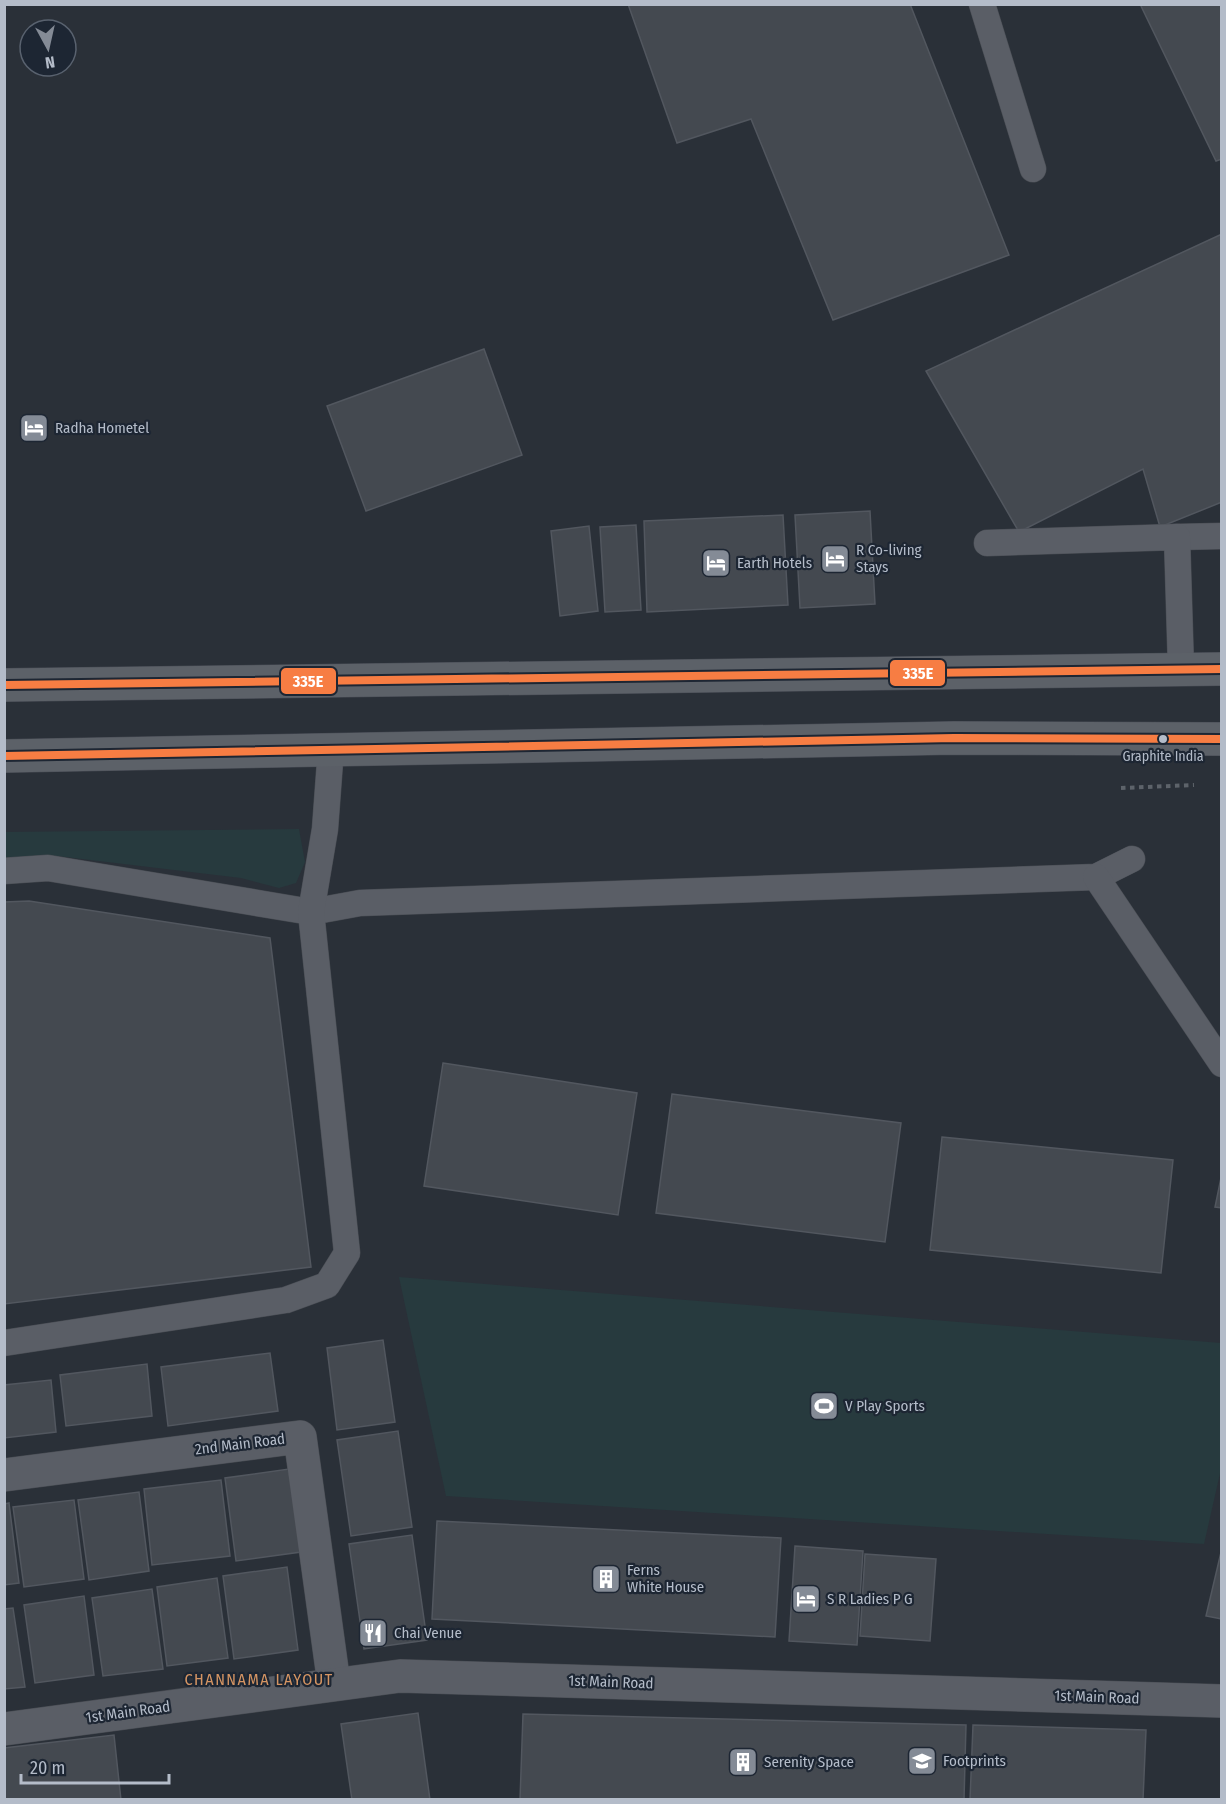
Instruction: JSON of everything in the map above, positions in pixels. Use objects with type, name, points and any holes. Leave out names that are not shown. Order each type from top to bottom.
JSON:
[{"type":"main road","points":[[4,685],[1221,669]]},
{"type":"main road","points":[[4,756],[331,748],[954,738],[1221,739]]},
{"type":"street","name":"2nd Main Road","points":[[4,1475],[300,1437],[334,1684]]},
{"type":"street","name":"1st Main Road","points":[[4,1729],[400,1676],[1221,1701]]},
{"type":"lane","points":[[982,4],[1033,169]]},
{"type":"lane","points":[[987,543],[1221,536]]},
{"type":"lane","points":[[1177,537],[1181,669]]},
{"type":"lane","points":[[4,1343],[286,1300],[327,1285],[347,1253],[311,912],[325,829],[331,748]]},
{"type":"lane","points":[[4,871],[48,868],[311,912],[360,903],[1096,877],[1132,859]]},
{"type":"lane","points":[[1096,877],[1221,1064]]},
{"type":"path","points":[[1121,788],[1199,785]]},
{"type":"green space","points":[[299,829],[305,862],[296,883],[279,888],[241,878],[57,856],[5,859],[4,832]]},
{"type":"green space","name":"V Play Sports","points":[[399,1277],[1221,1343],[1221,1469],[1204,1544],[446,1496]]},
{"type":"building","points":[[628,4],[910,4],[1009,255],[833,320],[751,119],[677,143]]},
{"type":"building","points":[[1140,4],[1222,4],[1222,159],[1216,161]]},
{"type":"building","points":[[1222,234],[1222,502],[1160,527],[1143,469],[1019,532],[926,371]]},
{"type":"building","points":[[484,349],[522,455],[366,511],[327,406]]},
{"type":"building","name":"R Co-living Stays","points":[[870,511],[875,604],[800,608],[795,515]]},
{"type":"building","name":"Earth Hotels","points":[[783,515],[788,605],[647,612],[644,521]]},
{"type":"building","points":[[636,525],[641,610],[605,612],[600,527]]},
{"type":"building","points":[[589,526],[598,611],[560,616],[551,531]]},
{"type":"building","points":[[29,901],[270,938],[311,1267],[4,1304],[4,902]]},
{"type":"building","points":[[443,1063],[637,1093],[618,1215],[424,1186]]},
{"type":"building","points":[[672,1094],[901,1123],[885,1242],[656,1213]]},
{"type":"building","points":[[942,1137],[1173,1160],[1161,1273],[930,1250]]},
{"type":"building","points":[[1222,1173],[1222,1208],[1215,1207]]},
{"type":"building","points":[[383,1340],[395,1422],[337,1430],[327,1348]]},
{"type":"building","points":[[270,1353],[278,1411],[168,1426],[161,1367]]},
{"type":"building","points":[[147,1364],[152,1416],[66,1426],[60,1375]]},
{"type":"building","points":[[51,1380],[56,1432],[4,1438],[4,1385]]},
{"type":"building","points":[[398,1431],[412,1527],[351,1536],[337,1440]]},
{"type":"building","points":[[289,1469],[301,1552],[236,1561],[225,1478]]},
{"type":"building","points":[[221,1480],[230,1556],[152,1565],[144,1489]]},
{"type":"building","points":[[139,1492],[149,1571],[89,1580],[78,1500]]},
{"type":"building","points":[[74,1500],[84,1579],[24,1587],[13,1507]]},
{"type":"building","points":[[9,1503],[19,1583],[4,1585],[4,1504]]},
{"type":"building","name":"Ferns White House","points":[[437,1521],[781,1538],[775,1637],[432,1619]]},
{"type":"building","points":[[412,1535],[427,1640],[364,1649],[349,1544]]},
{"type":"building","points":[[795,1546],[863,1551],[857,1645],[789,1641]]},
{"type":"building","points":[[1222,1548],[1222,1619],[1206,1616]]},
{"type":"building","points":[[865,1554],[936,1559],[930,1641],[860,1636]]},
{"type":"building","points":[[287,1567],[298,1650],[234,1659],[223,1576]]},
{"type":"building","points":[[217,1578],[228,1658],[167,1666],[157,1587]]},
{"type":"building","points":[[152,1589],[163,1669],[103,1676],[92,1598]]},
{"type":"building","points":[[84,1596],[94,1675],[35,1683],[24,1605]]},
{"type":"building","points":[[13,1608],[25,1687],[4,1689],[4,1609]]},
{"type":"building","points":[[418,1713],[430,1800],[352,1800],[341,1724]]},
{"type":"building","name":"Serenity Space","points":[[523,1714],[966,1725],[964,1800],[520,1800]]},
{"type":"building","points":[[973,1725],[1146,1730],[1143,1800],[970,1800]]},
{"type":"building","points":[[114,1735],[121,1800],[4,1800],[4,1748]]},
{"type":"transit line","name":"335E","points":[[4,685],[1222,669]]},
{"type":"transit line","name":"335E","points":[[4,756],[954,738],[1222,739]]},
{"type":"place","name":"Radha Hometel","points":[[34,428]]},
{"type":"place","name":"R Co-living Stays","points":[[835,559]]},
{"type":"place","name":"Earth Hotels","points":[[716,563]]},
{"type":"place","name":"Graphite India","points":[[1163,739]]},
{"type":"place","name":"V Play Sports","points":[[824,1406]]},
{"type":"place","name":"Ferns White House","points":[[606,1579]]},
{"type":"place","name":"S R Ladies P G","points":[[806,1599]]},
{"type":"place","name":"Chai Venue","points":[[373,1633]]},
{"type":"place","name":"Footprints","points":[[922,1761]]},
{"type":"place","name":"Serenity Space","points":[[743,1762]]},
{"type":"district","name":"CHANNAMA LAYOUT","points":[[259,1679]]}]
